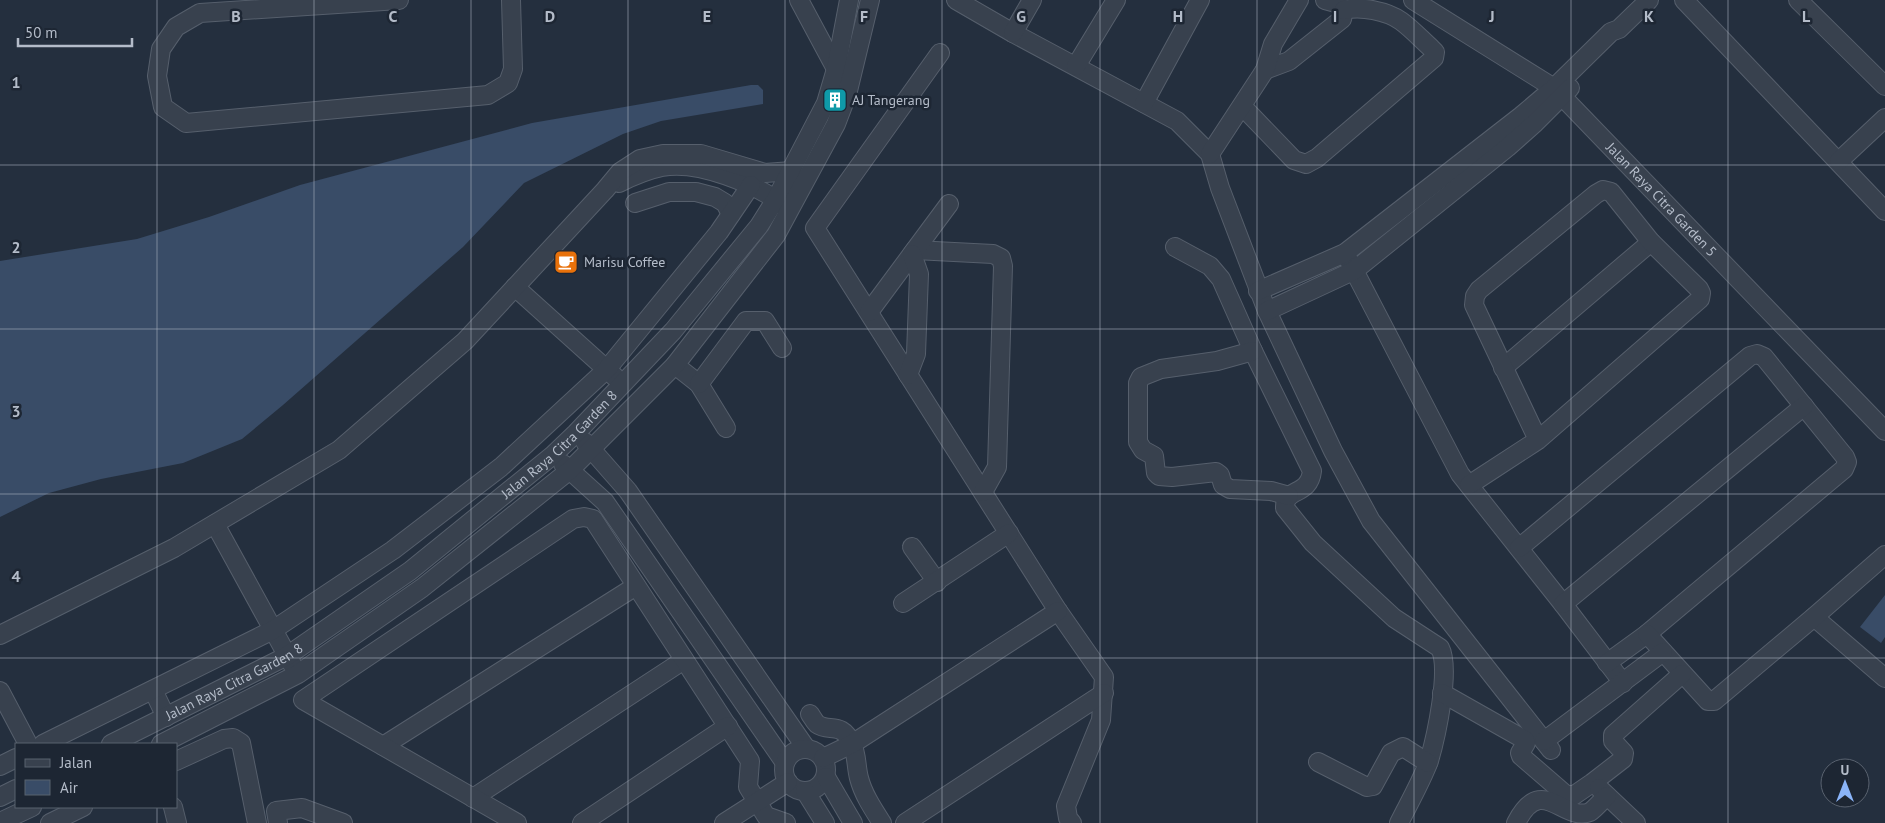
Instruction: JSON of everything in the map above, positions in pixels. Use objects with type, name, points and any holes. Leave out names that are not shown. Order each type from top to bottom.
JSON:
[{"type":"street","points":[[398,0],[200,13],[176,27],[161,49],[157,76],[163,107],[186,123],[488,95],[508,83],[513,69],[511,0]]},
{"type":"street","points":[[799,0],[844,72]]},
{"type":"street","name":"Jalan Raya Citra Garden 8","points":[[163,743],[298,674],[422,588],[570,470],[675,365],[776,235],[836,124],[847,95],[844,72],[849,0]]},
{"type":"street","name":"Jalan Raya Citra Garden 8","points":[[113,743],[287,656],[410,571],[553,455],[576,433],[673,331],[759,226],[776,199],[844,72],[870,0]]},
{"type":"street","points":[[956,0],[1013,33],[1177,121],[1210,154],[1220,188],[1266,312],[1333,451],[1371,522],[1548,745],[1663,652]]},
{"type":"street","points":[[1013,33],[1032,0]]},
{"type":"street","points":[[1076,66],[1116,0]]},
{"type":"street","points":[[1144,103],[1200,0]]},
{"type":"street","points":[[1210,154],[1265,70],[1273,44],[1299,0]]},
{"type":"street","points":[[1325,0],[1336,3],[1344,10]]},
{"type":"street","name":"Jalan Raya Citra Garden 5","points":[[1413,0],[1559,92],[1885,431]]},
{"type":"street","points":[[1266,312],[1355,270],[1618,39],[1619,29],[1649,0]]},
{"type":"street","points":[[1684,0],[1885,211]]},
{"type":"street","points":[[1798,0],[1885,86]]},
{"type":"street","points":[[1242,106],[1294,160],[1306,164],[1317,158],[1434,58],[1435,52],[1400,20],[1368,8],[1344,10]]},
{"type":"street","points":[[1265,70],[1289,61],[1342,19],[1344,10]]},
{"type":"street","points":[[940,54],[815,228],[1058,611],[1104,678],[1101,720],[1066,806],[1067,821]]},
{"type":"street","points":[[1839,161],[1885,118]]},
{"type":"street","points":[[1258,291],[1346,253],[1503,141]]},
{"type":"street","points":[[0,634],[174,548],[339,450],[466,341],[606,190],[620,172],[640,159],[663,154],[701,154],[765,173],[792,170]]},
{"type":"street","points":[[606,190],[638,174],[664,166],[692,167],[735,178],[751,185],[776,199],[790,210]]},
{"type":"street","points":[[45,743],[273,630],[393,550],[501,467],[607,369],[719,232],[751,185]]},
{"type":"street","points":[[1470,485],[1538,440],[1700,299],[1701,293],[1698,289],[1652,242],[1610,192],[1603,190],[1479,290],[1475,296],[1474,305],[1538,440]]},
{"type":"street","points":[[635,203],[669,192],[696,192],[715,197],[725,203],[731,214]]},
{"type":"street","points":[[868,312],[950,204]]},
{"type":"street","points":[[1503,368],[1652,242]]},
{"type":"street","points":[[1175,247],[1210,266],[1221,279],[1312,470],[1311,480],[1306,486],[1289,496],[1284,504],[1285,508],[1312,543],[1394,618],[1440,648],[1444,655],[1442,693],[1436,736],[1428,763],[1399,823]]},
{"type":"street","points":[[908,375],[916,354],[918,274],[914,252]]},
{"type":"street","points":[[914,252],[993,254],[1001,258],[1003,266],[997,467],[983,492]]},
{"type":"street","points":[[1346,253],[1452,460],[1623,683]]},
{"type":"street","points":[[515,287],[623,384]]},
{"type":"street","points":[[698,384],[746,321],[765,321],[782,348]]},
{"type":"street","points":[[1254,351],[1217,361],[1161,368],[1141,377],[1138,383],[1138,442],[1143,450],[1154,456],[1156,473],[1159,476],[1172,477],[1216,472],[1220,475],[1223,485],[1230,489],[1271,491],[1289,496]]},
{"type":"street","points":[[1519,548],[1750,356],[1757,354],[1764,358],[1845,457],[1847,462],[1844,469],[1647,634],[1608,663]]},
{"type":"street","points":[[675,365],[698,384],[726,428]]},
{"type":"street","points":[[1563,604],[1804,406]]},
{"type":"street","points":[[576,433],[628,491],[806,748],[818,753],[823,758],[827,770],[826,777],[818,787],[805,791],[798,790],[788,782],[784,770],[785,763],[793,752],[806,748]]},
{"type":"street","points":[[553,455],[605,502],[785,763]]},
{"type":"street","points":[[501,467],[516,484]]},
{"type":"street","points":[[517,823],[303,700],[578,517],[593,520],[728,726],[750,761],[748,787],[766,816],[786,823]]},
{"type":"street","points":[[215,524],[298,674]]},
{"type":"street","points":[[903,603],[1009,532]]},
{"type":"street","points":[[912,547],[937,582]]},
{"type":"street","points":[[393,550],[410,571]]},
{"type":"street","points":[[1647,634],[1708,701],[1714,701],[1814,618],[1885,555]]},
{"type":"street","points":[[383,746],[636,586]]},
{"type":"street","points":[[823,758],[852,744],[1058,611]]},
{"type":"street","points":[[1814,618],[1885,678]]},
{"type":"street","points":[[473,798],[684,660]]},
{"type":"street","points":[[1442,693],[1525,740],[1526,743],[1520,753],[1521,756],[1567,795],[1577,795],[1624,758],[1624,753],[1612,741],[1613,735],[1682,674]]},
{"type":"street","points":[[153,690],[166,718]]},
{"type":"street","points":[[0,691],[27,743]]},
{"type":"street","points":[[905,823],[1104,693]]},
{"type":"street","points":[[810,714],[816,723],[824,727],[834,727],[842,730],[852,744],[859,779],[870,806],[882,823]]},
{"type":"street","points":[[582,823],[728,726]]},
{"type":"street","points":[[178,760],[224,739],[233,738],[241,743],[257,823]]},
{"type":"street","points":[[1318,762],[1367,787],[1373,786],[1391,753],[1403,747],[1428,763]]},
{"type":"street","points":[[0,766],[15,758]]},
{"type":"street","points":[[826,777],[853,823]]},
{"type":"street","points":[[724,823],[788,782]]},
{"type":"street","points":[[1592,783],[1636,823]]},
{"type":"street","points":[[0,797],[15,790]]},
{"type":"street","points":[[805,791],[825,823]]},
{"type":"street","points":[[1516,823],[1524,810],[1533,802],[1541,801],[1553,804],[1572,814],[1583,814],[1590,812],[1607,796]]},
{"type":"street","points":[[0,822],[30,808]]},
{"type":"street","points":[[50,823],[81,808]]},
{"type":"street","points":[[173,808],[177,823]]},
{"type":"street","points":[[278,823],[276,811],[302,808],[343,823]]},
{"type":"water","points":[[758,85],[763,90],[763,104],[661,121],[623,134],[524,183],[463,247],[242,439],[183,463],[101,479],[49,493],[0,517],[0,261],[137,239],[209,217],[300,185],[532,123]]},
{"type":"water","points":[[1885,595],[1885,637],[1881,643],[1860,627]]},
{"type":"place","name":"AJ Tangerang","points":[[835,100]]},
{"type":"place","name":"Marisu Coffee","points":[[566,262]]}]
